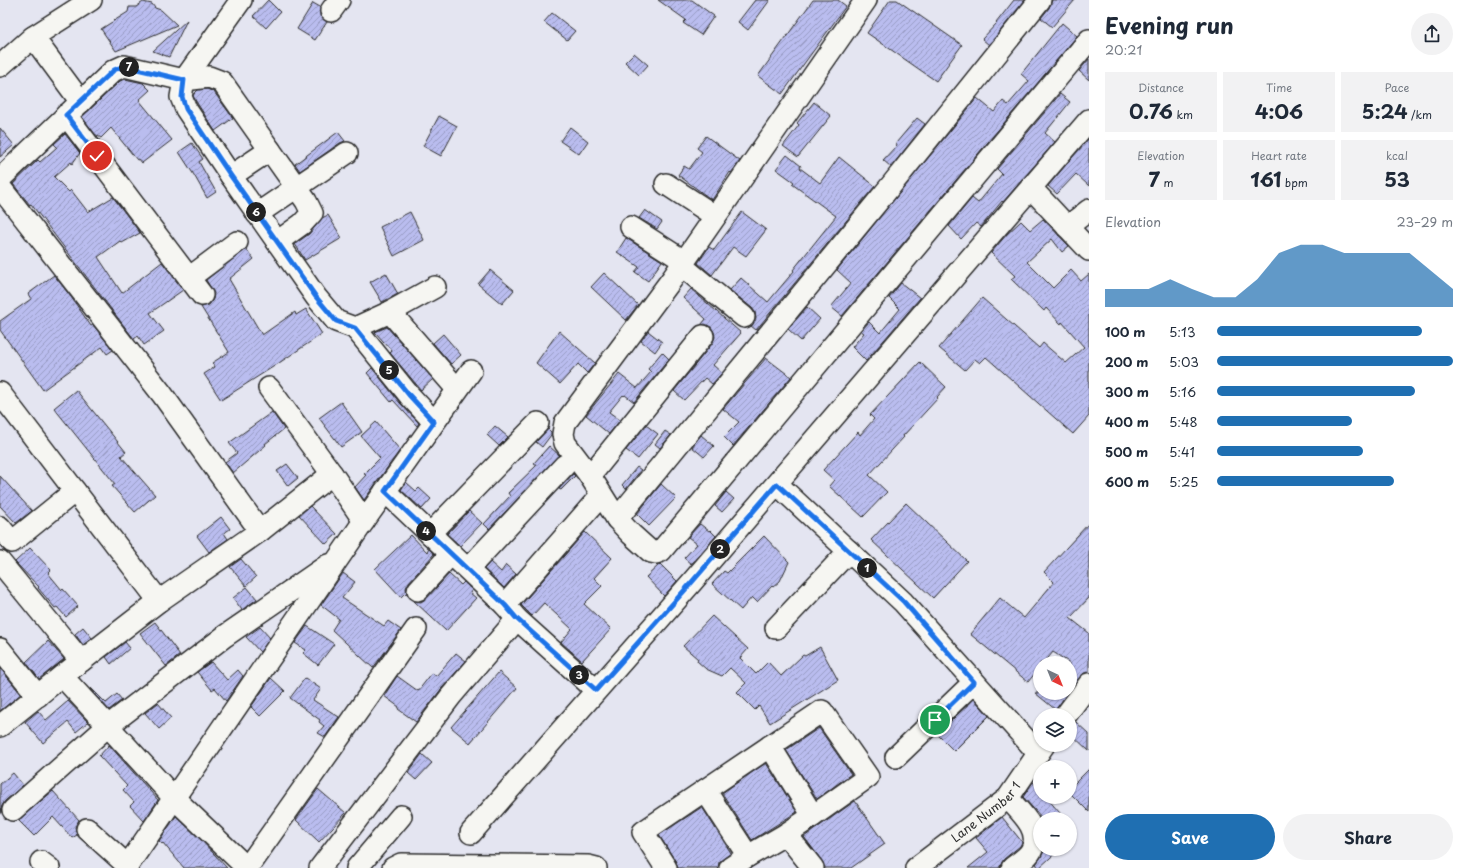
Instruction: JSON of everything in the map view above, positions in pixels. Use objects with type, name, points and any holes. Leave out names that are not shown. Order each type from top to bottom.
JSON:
[{"type":"street","points":[[0,66],[33,37],[92,0]]},
{"type":"street","points":[[241,0],[184,80],[182,97],[186,109],[257,214],[316,297],[336,321],[355,328],[409,395],[434,422]]},
{"type":"street","points":[[866,0],[683,263],[565,423],[563,434],[565,443],[590,476],[617,519],[651,552],[656,553],[661,551],[1089,40]]},
{"type":"street","points":[[617,519],[1040,0]]},
{"type":"street","points":[[33,37],[74,108],[189,278],[202,294]]},
{"type":"street","points":[[0,179],[114,70],[124,66],[184,80],[209,77],[222,82],[306,201],[312,213],[302,224],[277,242]]},
{"type":"street","points":[[471,833],[777,484],[1089,120]]},
{"type":"street","points":[[231,176],[270,150]]},
{"type":"street","points":[[257,214],[347,153]]},
{"type":"street","points":[[666,184],[716,216]]},
{"type":"street","points":[[0,187],[162,394],[260,531]]},
{"type":"street","points":[[1031,188],[1089,250]]},
{"type":"street","points":[[1067,227],[1089,210]]},
{"type":"street","points":[[631,227],[683,263],[744,317]]},
{"type":"street","points":[[189,278],[237,242]]},
{"type":"street","points":[[355,328],[390,312],[435,287]]},
{"type":"street","points":[[390,312],[457,389]]},
{"type":"street","points":[[590,476],[702,336]]},
{"type":"street","points":[[87,829],[127,867],[338,558],[471,371]]},
{"type":"street","points":[[269,388],[332,474],[364,521]]},
{"type":"street","points":[[0,393],[159,601]]},
{"type":"street","points":[[430,534],[538,423]]},
{"type":"street","points":[[468,570],[565,465]]},
{"type":"street","points":[[0,726],[159,601],[260,531],[332,474]]},
{"type":"street","points":[[777,484],[904,602],[974,682],[1033,741]]},
{"type":"street","points":[[0,527],[12,542],[75,491]]},
{"type":"street","points":[[385,491],[511,612],[596,690]]},
{"type":"street","points":[[320,868],[451,696],[511,612],[596,501]]},
{"type":"street","points":[[776,628],[849,551]]},
{"type":"street","points":[[418,590],[451,554]]},
{"type":"street","points":[[13,810],[108,726],[225,636],[338,558]]},
{"type":"street","points":[[0,562],[81,661]]},
{"type":"street","points":[[62,676],[174,798],[247,868],[416,629]]},
{"type":"street","points":[[0,649],[38,696]]},
{"type":"street","points":[[896,757],[974,682]]},
{"type":"street","points":[[1071,708],[1089,684]]},
{"type":"street","points":[[666,868],[643,832],[822,711],[868,777],[786,834],[730,868]]},
{"type":"street","points":[[770,746],[813,816]]},
{"type":"street","name":"Lane Number 1","points":[[916,868],[1008,798],[1039,752]]},
{"type":"street","points":[[705,790],[748,856]]},
{"type":"street","points":[[1008,798],[1028,822],[1034,832],[1032,849],[1025,858],[1012,868]]},
{"type":"street","points":[[358,868],[401,816]]},
{"type":"street","points":[[786,834],[813,868]]},
{"type":"street","points":[[393,868],[401,864],[588,866],[596,868]]},
{"type":"building","points":[[268,0],[280,12],[266,28],[253,16]]},
{"type":"building","points":[[658,0],[692,0],[714,16],[701,35],[683,23],[686,20]]},
{"type":"building","points":[[755,0],[770,0],[748,30],[738,22]]},
{"type":"building","points":[[813,0],[838,0],[846,6],[782,94],[758,76]]},
{"type":"building","points":[[890,0],[897,0],[962,45],[936,81],[867,33]]},
{"type":"building","points":[[1014,0],[1025,0],[989,45],[982,39],[997,23]]},
{"type":"building","points":[[1052,0],[1075,0],[1052,27],[1041,18],[1049,8]]},
{"type":"building","points":[[143,2],[152,4],[155,8],[161,10],[177,25],[116,51],[101,29],[128,12],[129,7],[136,7]]},
{"type":"building","points":[[313,3],[320,7],[320,16],[327,22],[315,40],[297,29]]},
{"type":"building","points":[[552,13],[575,31],[567,40],[544,22]]},
{"type":"building","points":[[187,20],[169,57],[153,51]]},
{"type":"building","points":[[1062,23],[1077,36],[842,316],[831,307],[851,283],[837,270],[977,98],[994,112],[1003,101],[1008,105],[1029,81],[1021,74]]},
{"type":"building","points":[[634,53],[648,65],[639,75],[625,62]]},
{"type":"building","points":[[1089,59],[1089,80],[1079,71]]},
{"type":"building","points":[[125,79],[143,83],[150,90],[139,100],[172,140],[142,163],[139,159],[137,160],[111,128],[101,138],[95,134],[82,117],[120,81]]},
{"type":"building","points":[[207,89],[214,92],[233,118],[215,131],[193,96],[198,90]]},
{"type":"building","points":[[1060,94],[1070,102],[1045,133],[1055,142],[1003,202],[1002,201],[981,227],[976,223],[961,239],[949,226],[972,198],[978,203],[1002,174],[997,169]]},
{"type":"building","points":[[814,102],[831,116],[798,157],[783,146],[799,125],[797,123]]},
{"type":"building","points":[[439,116],[457,126],[441,156],[423,146]]},
{"type":"building","points":[[917,118],[925,124],[891,167],[883,160],[897,145],[896,143]]},
{"type":"building","points":[[570,127],[588,141],[579,154],[560,141]]},
{"type":"building","points":[[0,128],[14,145],[0,157]]},
{"type":"building","points":[[338,132],[345,141],[300,171],[295,164]]},
{"type":"building","points":[[65,134],[80,153],[72,164],[71,162],[54,177],[69,192],[71,190],[88,212],[113,197],[140,233],[122,243],[120,241],[98,257],[122,293],[162,262],[183,290],[150,313],[164,331],[144,345],[138,336],[134,339],[31,204],[30,205],[13,184],[38,160],[40,162],[57,147],[54,144]]},
{"type":"building","points":[[706,136],[740,161],[731,173],[730,172],[712,200],[678,175],[684,166],[689,169],[702,152],[697,148]]},
{"type":"building","points":[[1089,138],[1089,186],[1076,174],[1057,194],[1048,186]]},
{"type":"building","points":[[192,143],[203,159],[199,162],[216,192],[207,198],[179,152]]},
{"type":"building","points":[[787,155],[801,166],[800,168],[820,183],[839,157],[875,186],[756,330],[751,326],[756,319],[755,312],[730,290],[741,278],[768,302],[836,216],[792,184],[794,182],[776,169]]},
{"type":"building","points":[[645,210],[662,222],[657,229],[639,218]]},
{"type":"building","points":[[410,212],[424,240],[394,256],[380,227]]},
{"type":"building","points":[[742,212],[766,230],[746,256],[733,247],[712,275],[698,263],[709,247],[714,250]]},
{"type":"building","points":[[328,215],[342,238],[305,260],[295,244],[309,234],[322,218]]},
{"type":"building","points":[[1043,219],[1069,246],[1062,252],[1052,239],[1027,262],[1053,288],[1071,270],[1081,281],[1089,274],[1089,416],[1073,434],[986,357],[980,363],[975,359],[965,370],[939,348],[982,298],[1039,348],[1043,343],[1066,363],[1084,347],[1062,322],[1061,324],[1046,308],[1044,311],[1011,279],[1015,276],[991,253],[1007,234],[1021,221],[1030,230]]},
{"type":"building","points":[[626,238],[662,261],[648,281],[635,272],[639,267],[617,252]]},
{"type":"building","points":[[246,249],[254,259],[229,279],[262,335],[295,312],[296,315],[306,309],[322,334],[221,400],[204,374],[215,367],[212,363],[229,352],[201,307],[209,305],[213,299],[214,293],[206,280]]},
{"type":"building","points":[[490,270],[514,290],[502,304],[478,284]]},
{"type":"building","points":[[386,273],[398,294],[382,302],[370,282]]},
{"type":"building","points":[[604,273],[638,305],[626,320],[591,287]]},
{"type":"building","points":[[54,275],[91,326],[93,325],[113,350],[107,354],[102,347],[43,390],[0,330],[0,321],[31,299],[28,294]]},
{"type":"building","points":[[901,283],[920,298],[866,361],[852,347],[864,333],[861,331],[869,322],[880,333],[900,309],[889,298]]},
{"type":"building","points":[[691,289],[741,333],[713,365],[722,373],[712,384],[705,378],[684,400],[674,391],[712,344],[715,337],[711,327],[705,324],[701,325],[706,319],[683,298]]},
{"type":"building","points":[[807,307],[820,319],[801,341],[788,329]]},
{"type":"building","points":[[387,327],[433,379],[421,390],[390,353],[392,351],[375,332]]},
{"type":"building","points":[[559,331],[595,363],[587,373],[578,364],[560,384],[536,363]]},
{"type":"building","points":[[648,331],[662,342],[655,352],[641,341]]},
{"type":"building","points":[[443,334],[461,355],[451,364],[433,343]]},
{"type":"building","points":[[662,352],[669,359],[634,402],[623,395],[609,412],[620,420],[609,434],[586,415],[619,374],[637,388],[651,372],[648,369]]},
{"type":"building","points":[[766,358],[791,377],[733,446],[724,437],[739,422],[723,409]]},
{"type":"building","points":[[920,362],[946,387],[937,397],[938,398],[903,436],[904,437],[869,475],[887,492],[863,517],[829,486],[834,480],[823,470],[858,432],[860,435],[874,419],[870,415]]},
{"type":"building","points":[[372,368],[400,403],[419,423],[417,426],[393,400],[391,402],[367,373]]},
{"type":"building","points":[[76,390],[126,452],[121,456],[155,495],[135,512],[112,486],[115,484],[54,408]]},
{"type":"building","points":[[341,402],[362,432],[341,447],[319,418]]},
{"type":"building","points":[[272,412],[284,429],[233,473],[225,462],[237,453],[229,443]]},
{"type":"building","points":[[376,422],[400,450],[364,500],[355,487],[366,475],[364,474],[380,458],[361,436]]},
{"type":"building","points":[[646,425],[658,434],[638,459],[626,450]]},
{"type":"building","points":[[495,426],[508,437],[499,446],[487,435]]},
{"type":"building","points":[[548,429],[551,432],[551,435],[542,447],[536,442]]},
{"type":"building","points":[[665,431],[671,435],[660,448],[655,444]]},
{"type":"building","points":[[701,435],[714,446],[704,457],[692,447]]},
{"type":"building","points":[[549,446],[559,455],[489,529],[484,524],[510,496],[508,493],[537,465],[534,463]]},
{"type":"building","points":[[287,464],[298,478],[288,486],[277,471]]},
{"type":"building","points":[[637,467],[641,470],[626,489],[622,485]]},
{"type":"building","points":[[573,474],[575,476],[561,490],[559,489]]},
{"type":"building","points":[[0,476],[32,511],[16,523],[0,506]]},
{"type":"building","points":[[406,482],[416,491],[419,488],[431,499],[422,509],[401,490]]},
{"type":"building","points":[[661,484],[676,498],[649,526],[637,514]]},
{"type":"building","points":[[726,492],[734,499],[722,512],[715,506]]},
{"type":"building","points":[[906,503],[967,561],[933,598],[871,540]]},
{"type":"building","points":[[310,506],[337,534],[326,544],[299,515]]},
{"type":"building","points":[[469,511],[482,523],[460,546],[447,534]]},
{"type":"building","points":[[221,517],[230,529],[224,533],[228,539],[209,552],[197,536]]},
{"type":"building","points":[[1089,523],[1089,598],[1070,618],[1089,633],[1089,672],[1084,673],[1077,681],[1077,656],[1059,656],[1053,652],[1050,656],[1033,656],[1033,676],[1028,682],[970,634],[1000,598],[1024,618],[1054,582],[1044,572]]},
{"type":"building","points":[[700,524],[716,536],[691,564],[684,558],[697,544],[688,537]]},
{"type":"building","points":[[585,532],[612,558],[594,578],[602,586],[584,604],[611,629],[582,661],[561,642],[572,629],[544,603],[532,616],[521,605]]},
{"type":"building","points":[[411,535],[427,552],[429,549],[434,554],[409,582],[406,588],[407,595],[405,593],[401,597],[375,569]]},
{"type":"building","points":[[764,536],[789,562],[780,581],[773,587],[772,586],[757,602],[752,597],[741,610],[712,584],[724,571],[727,573]]},
{"type":"building","points":[[30,548],[51,570],[48,573],[78,606],[66,617],[57,607],[55,608],[38,588],[39,587],[15,562]]},
{"type":"building","points":[[241,559],[256,577],[246,586],[230,567]]},
{"type":"building","points":[[490,562],[501,572],[506,565],[516,574],[504,588],[484,569]]},
{"type":"building","points":[[660,564],[677,581],[664,596],[646,577]]},
{"type":"building","points":[[343,573],[355,582],[342,598],[384,626],[388,621],[401,630],[373,668],[332,630],[339,619],[321,605]]},
{"type":"building","points":[[449,574],[461,585],[464,582],[472,590],[470,593],[476,598],[446,631],[414,601],[421,602],[427,598]]},
{"type":"building","points":[[247,587],[257,599],[242,610],[233,598]]},
{"type":"building","points":[[712,616],[748,649],[740,658],[756,674],[768,662],[781,676],[803,655],[805,656],[820,647],[838,680],[770,723],[759,706],[755,710],[737,692],[746,683],[730,668],[722,676],[706,669],[697,661],[698,659],[683,646]]},
{"type":"building","points":[[155,622],[180,655],[166,666],[140,633]]},
{"type":"building","points":[[307,626],[334,644],[318,665],[303,653],[306,650],[295,643]]},
{"type":"building","points":[[83,627],[92,638],[83,645],[75,634]]},
{"type":"building","points":[[260,627],[270,638],[260,652],[246,637]]},
{"type":"building","points":[[48,641],[64,659],[39,679],[26,662]]},
{"type":"building","points":[[125,642],[130,648],[111,664],[106,657]]},
{"type":"building","points":[[456,653],[466,661],[442,688],[416,722],[398,709],[399,707],[384,696],[397,676],[418,691],[432,673],[436,676]]},
{"type":"building","points":[[211,662],[227,680],[238,670],[243,676],[226,701],[215,688],[212,690],[197,672]]},
{"type":"building","points":[[0,668],[21,694],[0,711]]},
{"type":"building","points":[[499,672],[517,688],[470,743],[451,727]]},
{"type":"building","points":[[271,678],[285,691],[260,716],[251,707]]},
{"type":"building","points":[[305,678],[321,689],[313,700],[339,717],[325,737],[318,733],[324,726],[319,722],[320,720],[290,698]]},
{"type":"building","points":[[91,688],[106,703],[117,694],[122,700],[109,710],[90,689]]},
{"type":"building","points":[[974,699],[989,716],[954,751],[937,734]]},
{"type":"building","points":[[1044,700],[1062,700],[1057,708],[1054,708]]},
{"type":"building","points":[[68,701],[88,722],[76,732],[68,722],[43,743],[25,722],[38,711],[46,720]]},
{"type":"building","points":[[158,703],[171,718],[159,729],[145,713]]},
{"type":"building","points":[[1077,723],[1089,734],[1089,751],[1077,740]]},
{"type":"building","points":[[819,728],[851,774],[817,799],[786,750]]},
{"type":"building","points":[[109,745],[158,800],[144,821],[130,806],[134,802],[123,790],[127,786],[99,756]]},
{"type":"building","points":[[422,754],[432,763],[416,780],[408,773]]},
{"type":"building","points":[[766,763],[797,812],[752,840],[722,793]]},
{"type":"building","points":[[1089,769],[1089,812],[1077,800],[1077,781]]},
{"type":"building","points":[[13,773],[23,785],[5,801],[0,814],[0,784]]},
{"type":"building","points":[[1033,782],[1033,804],[1052,804],[1059,812],[1037,812],[1023,797]]},
{"type":"building","points":[[318,789],[346,813],[319,842],[296,820]]},
{"type":"building","points":[[53,791],[79,820],[75,827],[77,835],[72,838],[53,817],[34,836],[18,820]]},
{"type":"building","points":[[855,801],[885,844],[851,868],[825,868],[822,861],[804,837]]},
{"type":"building","points":[[702,807],[731,853],[719,862],[718,868],[678,868],[676,862],[659,835]]},
{"type":"building","points":[[176,816],[227,868],[184,868],[163,843],[162,844],[159,841]]},
{"type":"building","points":[[1002,817],[1022,842],[1020,846],[1004,859],[999,868],[968,868],[988,852],[976,838]]},
{"type":"building","points":[[1052,856],[1039,868],[1036,864],[1041,857]]},
{"type":"route","points":[[97,156],[66,115],[114,70],[124,66],[184,80],[182,97],[186,109],[316,297],[336,321],[355,328],[409,395],[434,422],[385,491],[505,605],[517,619],[596,690],[777,484],[904,602],[974,682],[935,720]]}]
